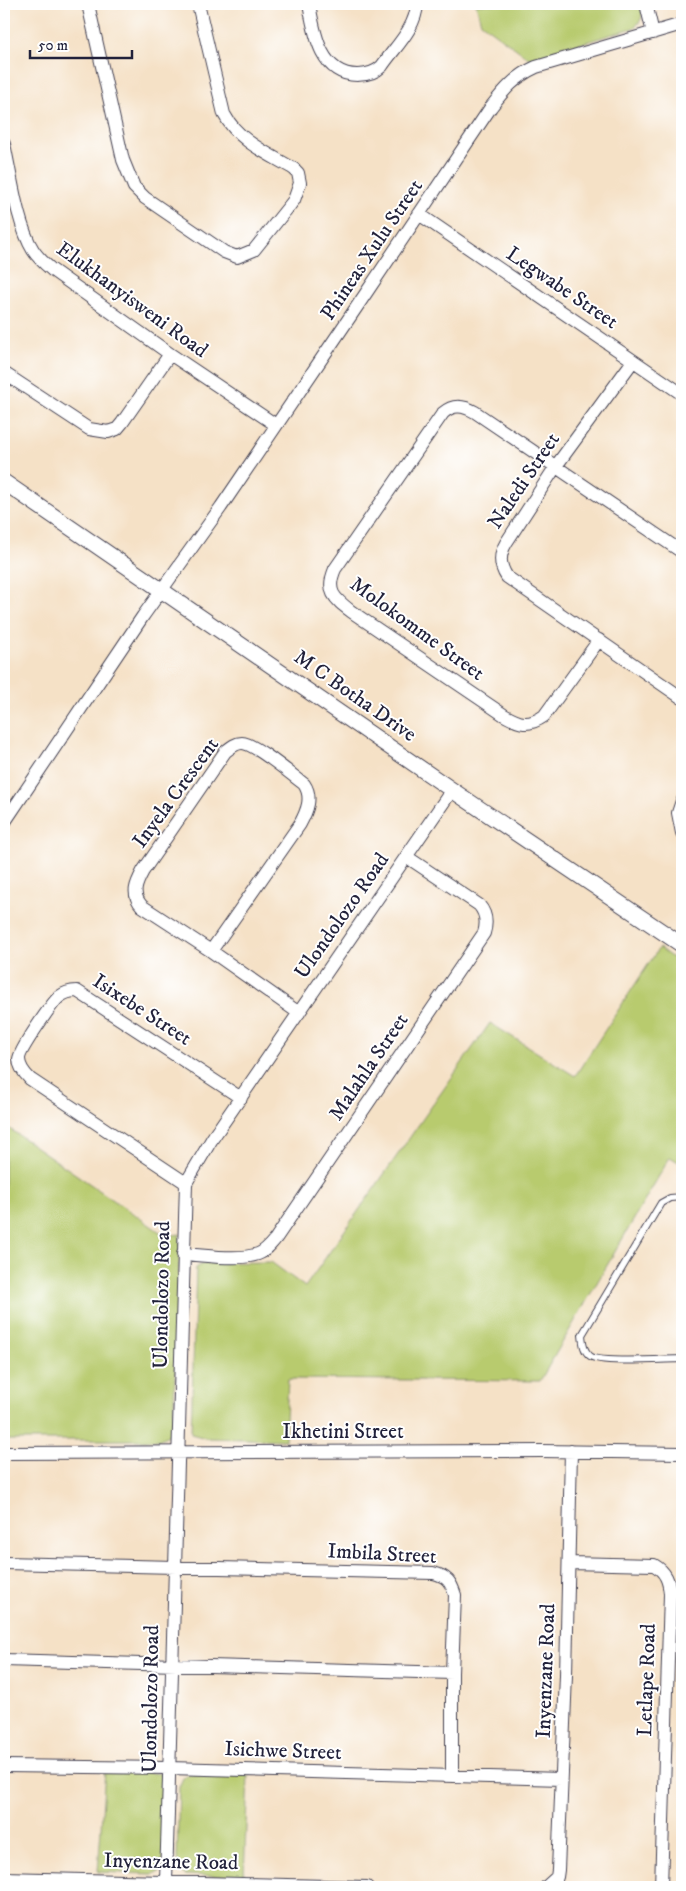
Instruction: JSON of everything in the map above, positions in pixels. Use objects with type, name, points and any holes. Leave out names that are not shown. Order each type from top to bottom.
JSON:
[{"type":"street","points":[[88,4],[123,160],[134,187],[145,198],[192,231],[224,252],[237,257],[254,250],[290,206],[298,194],[299,178],[294,169],[242,137],[228,121],[224,114],[198,4]]},
{"type":"street","points":[[309,4],[316,39],[322,53],[334,67],[354,75],[377,71],[382,66],[409,29],[414,20],[417,4]]},
{"type":"street","points":[[646,4],[653,33]]},
{"type":"street","name":"Phineas Xulu Street","points":[[4,823],[491,107],[518,77],[536,67],[682,24]]},
{"type":"street","name":"Elukhanyisweni Road","points":[[4,144],[21,219],[33,249],[40,259],[52,270],[170,354],[276,425]]},
{"type":"street","name":"Legwabe Street","points":[[419,214],[682,394]]},
{"type":"street","points":[[4,372],[80,425],[98,432],[108,432],[117,429],[122,423],[170,354]]},
{"type":"street","name":"Naledi Street","points":[[633,361],[556,466],[506,543],[500,557],[501,567],[507,577],[682,698]]},
{"type":"street","name":"Molokomme Street","points":[[556,466],[470,409],[456,406],[448,408],[335,569],[330,583],[331,589],[334,597],[352,612],[504,715],[528,724],[544,716],[599,640]]},
{"type":"street","points":[[556,466],[682,552]]},
{"type":"street","name":"M C Botha Drive","points":[[4,482],[682,946]]},
{"type":"street","name":"Inyela Crescent","points":[[211,951],[300,824],[308,806],[308,790],[304,784],[257,750],[244,743],[234,745],[226,752],[143,871],[136,886],[136,896],[142,906],[211,951],[299,1013]]},
{"type":"street","name":"Ulondolozo Road","points":[[166,1882],[186,1183],[212,1139],[452,790]]},
{"type":"street","points":[[682,801],[678,813],[682,833]]},
{"type":"street","name":"Malahla Street","points":[[183,1254],[232,1257],[249,1256],[259,1254],[266,1249],[276,1238],[484,934],[486,927],[485,917],[479,905],[407,857]]},
{"type":"street","name":"Isixebe Street","points":[[186,1183],[30,1079],[19,1061],[23,1049],[56,1000],[66,992],[77,991],[241,1098]]},
{"type":"street","name":"Ikhetini Street","points":[[4,1453],[179,1454],[571,1451],[682,1453]]},
{"type":"street","name":"Inyenzane Road","points":[[546,1887],[554,1882],[558,1870],[565,1717],[571,1451]]},
{"type":"street","points":[[4,1563],[175,1566]]},
{"type":"street","name":"Letlape Road","points":[[569,1563],[654,1565],[660,1569],[668,1580],[670,1594],[661,1887]]},
{"type":"street","name":"Imbila Street","points":[[175,1566],[433,1573],[442,1575],[452,1584],[455,1595],[452,1672],[452,1776]]},
{"type":"street","points":[[4,1660],[452,1672]]},
{"type":"street","name":"Isichwe Street","points":[[4,1766],[169,1768],[561,1779]]},
{"type":"street","name":"Inyenzane Road","points":[[4,1878],[368,1887]]},
{"type":"lane","points":[[682,1197],[670,1198],[661,1203],[582,1335],[583,1346],[591,1357],[604,1360],[682,1359]]},
{"type":"green space","points":[[476,4],[641,4],[642,15],[639,23],[633,28],[530,59],[481,23]]},
{"type":"green space","points":[[659,948],[682,965],[682,1164],[670,1157],[540,1381],[288,1379],[285,1440],[206,1438],[191,1434],[196,1268],[204,1263],[271,1262],[305,1287],[490,1023],[575,1076]]},
{"type":"green space","points":[[4,1125],[160,1232],[167,1236],[180,1234],[173,1433],[158,1440],[4,1440]]},
{"type":"green space","points":[[105,1770],[166,1774],[163,1865],[160,1872],[152,1874],[98,1872]]},
{"type":"green space","points":[[189,1774],[248,1775],[244,1877],[185,1875],[180,1870],[177,1858],[179,1787],[183,1778]]}]
